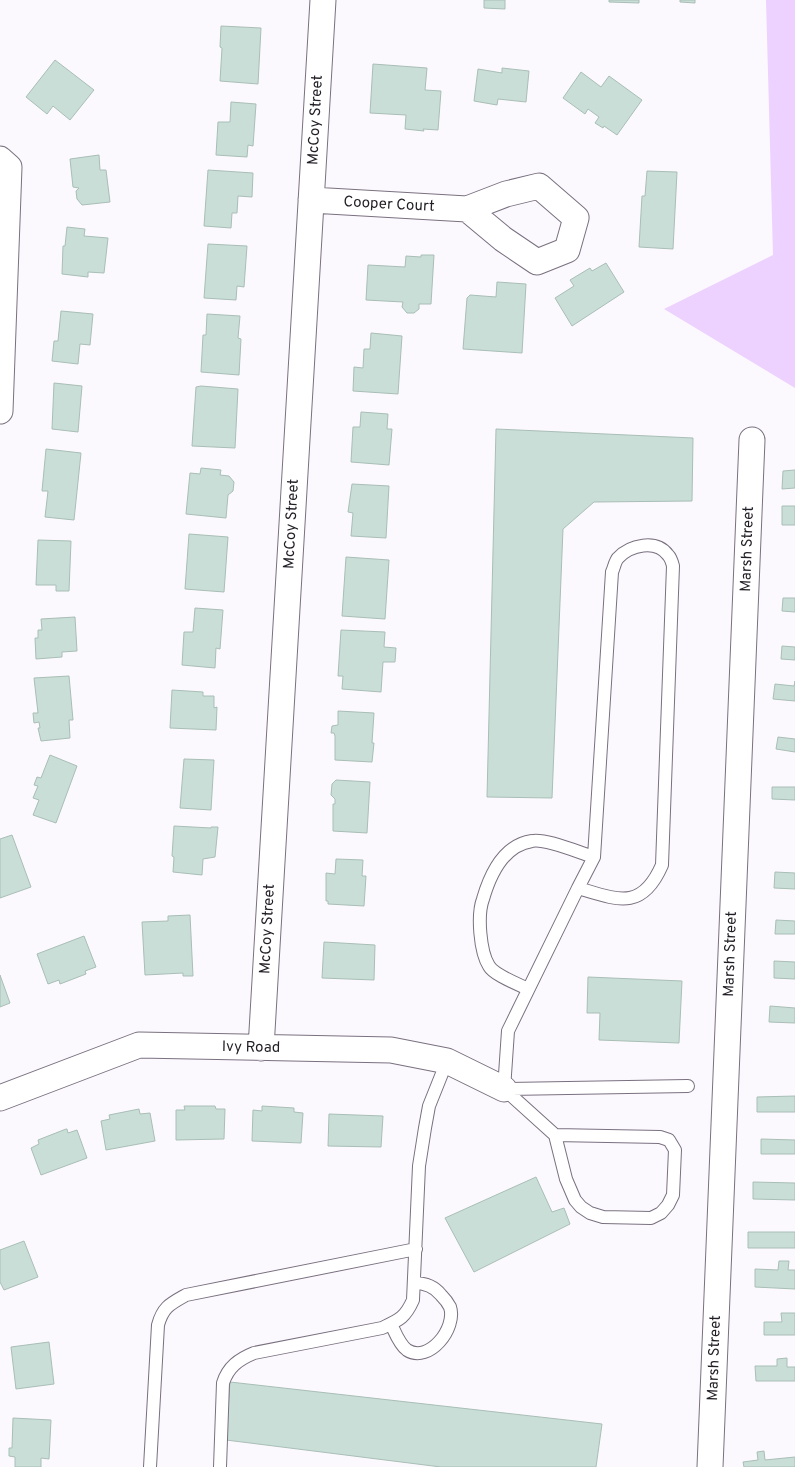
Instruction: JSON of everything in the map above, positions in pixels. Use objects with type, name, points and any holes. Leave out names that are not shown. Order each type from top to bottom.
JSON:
[{"type":"street","name":"McCoy Street","points":[[261,1048],[323,0]]},
{"type":"street","points":[[0,159],[10,166],[0,411]]},
{"type":"street","name":"Cooper Court","points":[[311,200],[467,209]]},
{"type":"street","name":"Marsh Street","points":[[710,1467],[752,440]]},
{"type":"street","name":"Ivy Road","points":[[0,1098],[139,1045],[391,1050],[447,1061],[504,1089]]},
{"type":"lane","points":[[504,1089],[508,1031],[528,989],[578,888],[594,857],[612,572],[618,558],[629,550],[642,544],[656,546],[668,554],[673,566],[662,865],[656,879],[637,896],[624,899],[612,898],[578,888]]},
{"type":"lane","points":[[528,989],[490,968],[483,956],[480,926],[482,900],[499,863],[518,844],[534,840],[594,857]]},
{"type":"lane","points":[[220,1467],[223,1383],[226,1373],[242,1358],[254,1353],[382,1328],[407,1312],[413,1300],[420,1166],[425,1128],[429,1106],[447,1061]]},
{"type":"lane","points":[[504,1089],[688,1086]]},
{"type":"lane","points":[[504,1089],[555,1135],[566,1179],[575,1200],[581,1207],[590,1213],[602,1217],[651,1218],[662,1213],[668,1205],[673,1194],[675,1160],[675,1150],[669,1140],[660,1137],[555,1135]]},
{"type":"lane","points":[[150,1467],[158,1325],[161,1314],[167,1307],[186,1295],[416,1249]]},
{"type":"lane","points":[[391,1324],[400,1342],[407,1350],[416,1353],[429,1351],[447,1331],[450,1308],[445,1299],[430,1286],[414,1284]]},
{"type":"shaded area","points":[[766,0],[795,0],[795,388],[664,309],[773,255]]},
{"type":"building","points":[[484,0],[505,0],[505,9],[484,8]]},
{"type":"building","points":[[609,0],[639,0],[639,3],[609,2]]},
{"type":"building","points":[[680,0],[695,0],[695,3],[680,2]]},
{"type":"building","points":[[221,26],[261,28],[258,84],[220,81]]},
{"type":"building","points":[[55,60],[94,90],[70,120],[53,106],[47,114],[26,97]]},
{"type":"building","points":[[373,64],[427,68],[425,90],[441,91],[438,130],[405,129],[406,115],[370,113]]},
{"type":"building","points":[[502,68],[529,71],[526,102],[498,99],[497,105],[474,101],[478,69],[502,73]]},
{"type":"building","points":[[581,72],[601,87],[609,76],[642,100],[617,135],[604,126],[603,128],[595,123],[599,117],[588,109],[585,114],[563,98]]},
{"type":"building","points":[[231,102],[256,104],[253,146],[248,145],[247,157],[216,155],[218,122],[230,122]]},
{"type":"building","points":[[99,155],[100,170],[106,170],[110,202],[82,205],[77,199],[76,191],[79,188],[73,187],[70,159]]},
{"type":"building","points":[[208,170],[253,173],[252,197],[238,196],[237,213],[232,213],[231,228],[204,226]]},
{"type":"building","points":[[647,171],[677,172],[673,249],[639,247],[642,196],[645,196]]},
{"type":"building","points":[[67,227],[85,229],[84,236],[108,238],[104,273],[88,272],[88,277],[62,274],[63,246],[65,246]]},
{"type":"building","points":[[208,244],[247,246],[244,287],[237,286],[236,300],[204,298]]},
{"type":"building","points":[[421,255],[434,255],[431,304],[419,304],[419,309],[414,313],[407,313],[402,307],[403,302],[366,300],[368,265],[405,267],[406,256],[421,257]]},
{"type":"building","points":[[606,263],[624,292],[572,326],[555,298],[574,286],[570,280],[590,268],[592,271]]},
{"type":"building","points":[[497,282],[526,284],[522,353],[463,349],[467,298],[470,295],[496,297]]},
{"type":"building","points":[[61,311],[93,314],[90,345],[80,344],[78,364],[52,361],[54,341],[58,341]]},
{"type":"building","points":[[207,314],[240,316],[238,338],[241,339],[239,375],[201,372],[203,335],[206,335]]},
{"type":"building","points":[[371,333],[402,336],[398,394],[353,391],[354,367],[363,368],[364,349],[370,349]]},
{"type":"building","points":[[54,383],[82,386],[78,432],[52,429]]},
{"type":"building","points":[[196,387],[238,389],[235,448],[192,446]]},
{"type":"building","points":[[361,412],[388,414],[387,429],[392,429],[389,465],[351,462],[353,427],[360,427]]},
{"type":"building","points":[[496,429],[693,438],[692,501],[594,502],[563,529],[552,798],[487,797]]},
{"type":"building","points":[[46,449],[81,453],[74,520],[45,517],[48,491],[42,491]]},
{"type":"building","points":[[201,468],[221,470],[220,475],[229,476],[234,482],[233,491],[228,495],[226,518],[186,514],[190,473],[200,474]]},
{"type":"building","points":[[795,470],[795,488],[782,489],[783,471]]},
{"type":"building","points":[[352,484],[389,486],[386,538],[351,536],[353,513],[348,512]]},
{"type":"building","points":[[782,506],[795,506],[795,525],[782,525]]},
{"type":"building","points":[[189,534],[228,537],[224,592],[185,589]]},
{"type":"building","points":[[38,540],[71,541],[69,591],[56,591],[56,585],[36,585]]},
{"type":"building","points":[[346,557],[389,560],[385,619],[342,616]]},
{"type":"building","points":[[783,598],[795,598],[795,612],[782,611]]},
{"type":"building","points":[[195,608],[223,610],[220,649],[216,648],[215,668],[182,665],[184,632],[193,632]]},
{"type":"building","points":[[75,617],[77,651],[62,652],[62,657],[36,659],[35,638],[38,638],[38,630],[42,630],[41,619]]},
{"type":"building","points":[[341,630],[385,632],[384,647],[396,648],[395,662],[383,662],[381,692],[342,689],[343,676],[338,676]]},
{"type":"building","points":[[782,646],[795,647],[795,660],[781,659]]},
{"type":"building","points":[[69,676],[73,720],[69,720],[70,738],[41,741],[38,728],[40,728],[39,722],[34,723],[33,713],[38,713],[34,678]]},
{"type":"building","points":[[795,681],[795,701],[773,699],[775,684],[794,686]]},
{"type":"building","points":[[172,690],[203,692],[203,696],[214,696],[214,708],[217,707],[216,730],[170,728]]},
{"type":"building","points":[[338,711],[374,713],[372,762],[335,760],[335,736],[334,733],[331,733],[332,726],[338,725]]},
{"type":"building","points":[[778,737],[795,739],[795,752],[776,749]]},
{"type":"building","points":[[50,755],[77,766],[56,823],[33,815],[39,800],[33,798],[38,786],[34,785],[37,777],[41,778]]},
{"type":"building","points":[[184,759],[214,760],[211,810],[180,808]]},
{"type":"building","points":[[336,780],[370,782],[367,833],[333,831],[333,804],[335,804],[335,799],[331,795],[332,784]]},
{"type":"building","points":[[772,787],[795,787],[795,800],[772,799]]},
{"type":"building","points":[[174,826],[218,827],[215,857],[203,859],[202,875],[173,872]]},
{"type":"building","points":[[12,835],[31,887],[0,898],[0,839]]},
{"type":"building","points":[[336,859],[363,860],[362,876],[366,876],[364,906],[328,904],[328,901],[326,901],[326,873],[335,874]]},
{"type":"building","points":[[775,872],[795,873],[795,889],[774,888]]},
{"type":"building","points":[[190,915],[193,976],[183,976],[183,973],[145,975],[142,922],[168,921],[168,916]]},
{"type":"building","points":[[776,920],[795,921],[795,934],[775,934]]},
{"type":"building","points":[[84,936],[96,967],[85,971],[86,974],[60,984],[59,980],[48,984],[37,954]]},
{"type":"building","points":[[324,942],[375,945],[374,980],[322,978]]},
{"type":"building","points":[[774,961],[795,962],[795,979],[774,978]]},
{"type":"building","points":[[0,975],[10,1003],[0,1007]]},
{"type":"building","points":[[588,977],[682,981],[679,1043],[599,1040],[600,1013],[587,1013]]},
{"type":"building","points":[[770,1006],[795,1008],[795,1023],[769,1022]]},
{"type":"building","points":[[795,1096],[795,1112],[757,1112],[757,1097]]},
{"type":"building","points":[[184,1106],[215,1106],[216,1109],[225,1109],[224,1139],[176,1140],[176,1110],[185,1110]]},
{"type":"building","points":[[262,1106],[294,1108],[294,1112],[303,1113],[301,1143],[252,1141],[253,1110],[262,1111]]},
{"type":"building","points":[[139,1109],[140,1114],[150,1113],[155,1141],[106,1150],[101,1121],[110,1119],[109,1115]]},
{"type":"building","points":[[329,1114],[383,1116],[381,1147],[328,1146]]},
{"type":"building","points":[[67,1129],[68,1133],[77,1130],[87,1158],[41,1175],[31,1148],[39,1144],[38,1140]]},
{"type":"building","points":[[761,1139],[795,1140],[795,1154],[761,1154]]},
{"type":"building","points":[[536,1177],[552,1212],[564,1208],[570,1224],[474,1272],[445,1218]]},
{"type":"building","points":[[753,1182],[795,1183],[795,1200],[753,1199]]},
{"type":"building","points":[[748,1232],[795,1232],[795,1248],[748,1248]]},
{"type":"building","points":[[24,1241],[38,1277],[4,1290],[0,1282],[0,1250]]},
{"type":"building","points":[[779,1261],[789,1261],[788,1270],[795,1270],[795,1289],[755,1287],[755,1269],[778,1270]]},
{"type":"building","points":[[781,1313],[795,1313],[795,1335],[764,1335],[764,1322],[782,1322]]},
{"type":"building","points":[[49,1342],[54,1384],[16,1389],[11,1347]]},
{"type":"building","points":[[787,1358],[787,1367],[795,1367],[795,1381],[756,1381],[755,1366],[777,1366],[777,1359]]},
{"type":"building","points":[[230,1382],[602,1424],[596,1467],[441,1467],[226,1440]]},
{"type":"building","points":[[13,1418],[51,1420],[49,1459],[41,1458],[41,1467],[15,1467],[15,1457],[9,1456],[9,1448],[12,1448]]},
{"type":"building","points":[[764,1451],[765,1460],[795,1457],[795,1467],[744,1467],[743,1462],[758,1460],[757,1452]]}]
